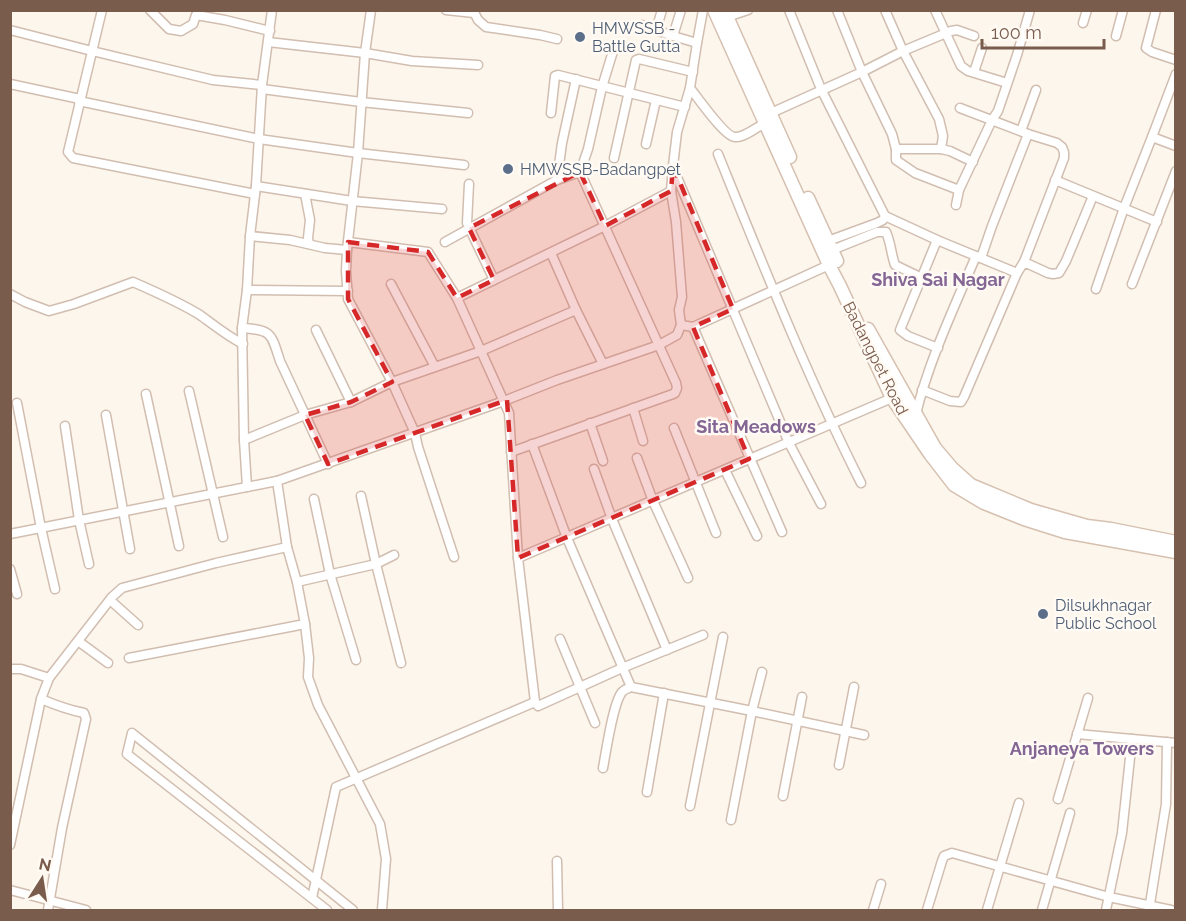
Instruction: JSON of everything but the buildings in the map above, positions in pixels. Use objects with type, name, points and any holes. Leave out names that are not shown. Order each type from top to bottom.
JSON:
[{"type":"main road","name":"Badangpet Road","points":[[714,10],[830,246],[892,398],[954,485],[984,503],[1065,532],[1176,552]]},
{"type":"main road","name":"Badangpet Road","points":[[726,14],[783,160],[830,265],[935,448],[952,468],[971,485],[1031,510],[1087,526],[1176,542]]},
{"type":"street","points":[[102,10],[68,152],[73,158],[255,190],[442,208]]},
{"type":"street","points":[[150,10],[169,29],[181,31],[193,24],[196,13],[270,31]]},
{"type":"street","points":[[247,487],[242,328],[247,290],[262,87],[272,10]]},
{"type":"street","points":[[371,10],[365,53],[346,270],[348,299],[392,382],[415,433],[454,556]]},
{"type":"street","points":[[446,10],[475,13],[486,27],[557,39]]},
{"type":"street","points":[[656,30],[662,10]]},
{"type":"street","points":[[673,36],[681,10]]},
{"type":"street","points":[[10,534],[277,481],[659,345],[677,335],[681,325],[679,310],[682,297],[671,191],[673,166],[677,132],[686,107],[703,10]]},
{"type":"street","points":[[726,14],[748,10]]},
{"type":"street","points":[[789,10],[821,89],[885,216],[1017,273]]},
{"type":"street","points":[[837,10],[862,72],[892,134],[896,160],[915,173],[959,190]]},
{"type":"street","points":[[885,10],[903,51],[939,119],[943,136],[941,149]]},
{"type":"street","points":[[935,10],[961,66],[1007,83]]},
{"type":"street","points":[[956,205],[959,190],[998,111],[1030,10]]},
{"type":"street","points":[[1083,22],[1087,10]]},
{"type":"street","points":[[1116,36],[1124,10]]},
{"type":"street","points":[[1156,10],[1146,48],[1176,60]]},
{"type":"street","points":[[642,25],[697,43]]},
{"type":"street","points":[[10,30],[213,80],[361,102],[468,113]]},
{"type":"street","points":[[690,88],[721,127],[732,137],[737,138],[821,89],[862,72],[903,51],[957,30],[974,36]]},
{"type":"street","points":[[268,42],[412,61],[478,65]]},
{"type":"street","points":[[512,452],[676,392],[676,383],[580,172],[614,48]]},
{"type":"street","points":[[974,72],[982,48]]},
{"type":"street","points":[[614,158],[636,60],[693,72]]},
{"type":"street","points":[[1096,289],[1124,208],[1176,74]]},
{"type":"street","points":[[551,113],[555,76],[558,75],[686,107]]},
{"type":"street","points":[[557,180],[562,143],[576,79]]},
{"type":"street","points":[[10,84],[259,139],[464,165]]},
{"type":"street","points":[[916,414],[922,390],[938,348],[992,226],[1025,133],[1036,90]]},
{"type":"street","points":[[646,144],[656,100]]},
{"type":"street","points":[[922,390],[950,401],[961,402],[1017,273],[1024,262],[1064,158],[1062,147],[1057,143],[960,108]]},
{"type":"street","points":[[1152,137],[1176,146]]},
{"type":"street","points":[[896,149],[941,149],[974,162]]},
{"type":"street","points":[[718,154],[831,425],[861,483]]},
{"type":"street","points":[[673,166],[789,443],[821,504]]},
{"type":"street","points":[[1132,284],[1176,171]]},
{"type":"street","points":[[445,242],[557,180],[580,172]]},
{"type":"street","points":[[1055,180],[1157,222]]},
{"type":"street","points":[[469,184],[467,219],[494,280]]},
{"type":"street","points":[[457,298],[671,191]]},
{"type":"street","points":[[305,194],[310,220],[309,244]]},
{"type":"street","points":[[1024,262],[1048,273],[1059,273],[1093,196]]},
{"type":"street","points":[[830,246],[883,220],[885,216]]},
{"type":"street","points":[[830,246],[878,232],[886,232],[891,243],[895,265],[922,278]]},
{"type":"street","points":[[250,236],[325,248],[348,246],[428,252],[457,298],[509,413],[518,558],[535,702],[538,706],[703,635]]},
{"type":"street","points":[[937,240],[900,330],[908,336],[938,348]]},
{"type":"street","points":[[550,253],[603,364]]},
{"type":"street","points":[[681,325],[693,327],[830,265]]},
{"type":"street","points":[[10,294],[49,311],[133,282],[200,315],[243,344]]},
{"type":"street","points":[[391,284],[435,367]]},
{"type":"street","points":[[247,290],[348,291]]},
{"type":"street","points":[[244,440],[304,415],[351,402],[392,382],[481,351],[576,310]]},
{"type":"street","points":[[693,327],[782,532]]},
{"type":"street","points":[[242,328],[265,330],[269,334],[328,464]]},
{"type":"street","points":[[316,330],[351,402]]},
{"type":"street","points":[[189,391],[223,537]]},
{"type":"street","points":[[146,394],[178,546]]},
{"type":"street","points":[[518,558],[892,398]]},
{"type":"street","points":[[17,403],[41,528],[56,588]]},
{"type":"street","points":[[633,408],[643,441]]},
{"type":"street","points":[[106,415],[130,549]]},
{"type":"street","points":[[590,423],[603,461]]},
{"type":"street","points":[[65,426],[88,564]]},
{"type":"street","points":[[674,428],[716,533]]},
{"type":"street","points":[[532,444],[567,538],[631,687]]},
{"type":"street","points":[[637,458],[653,501],[688,578]]},
{"type":"street","points":[[594,469],[612,519],[667,650]]},
{"type":"street","points":[[725,470],[757,536]]},
{"type":"street","points":[[277,481],[287,547],[305,624],[309,658],[308,677],[318,705],[380,824],[386,859],[382,910]]},
{"type":"street","points":[[361,496],[401,663]]},
{"type":"street","points":[[314,499],[330,574],[356,660]]},
{"type":"street","points":[[10,845],[41,699],[49,678],[110,600],[122,588],[287,547]]},
{"type":"street","points":[[297,582],[376,564],[394,555]]},
{"type":"street","points":[[10,569],[17,594]]},
{"type":"street","points":[[110,600],[138,625]]},
{"type":"street","points":[[129,658],[305,624]]},
{"type":"street","points":[[690,806],[723,637]]},
{"type":"street","points":[[560,639],[595,723]]},
{"type":"street","points":[[78,641],[108,663]]},
{"type":"street","points":[[10,669],[21,669],[49,678]]},
{"type":"street","points":[[731,820],[762,672]]},
{"type":"street","points":[[603,768],[619,697],[625,689],[631,687],[864,735]]},
{"type":"street","points":[[839,765],[854,687]]},
{"type":"street","points":[[647,792],[664,693]]},
{"type":"street","points":[[783,796],[802,697]]},
{"type":"street","points":[[1058,799],[1088,698]]},
{"type":"street","points":[[41,699],[66,710],[84,713],[86,719],[62,828],[48,910]]},
{"type":"street","points":[[312,898],[336,787],[535,702]]},
{"type":"street","points":[[327,910],[127,754],[132,733],[353,910]]},
{"type":"street","points":[[1077,734],[1172,742],[1167,804],[1150,908]]},
{"type":"street","points":[[1106,910],[1122,833],[1132,739]]},
{"type":"street","points":[[987,910],[1019,802]]},
{"type":"street","points":[[1042,910],[1070,813]]},
{"type":"street","points":[[927,910],[942,861],[948,854],[956,854],[1150,908],[1171,910]]},
{"type":"street","points":[[557,861],[558,910]]},
{"type":"street","points":[[873,910],[880,884]]},
{"type":"street","points":[[10,890],[86,910]]},
{"type":"highlighted area","points":[[673,166],[733,309],[693,327],[749,459],[518,558],[507,400],[328,464],[305,415],[351,402],[392,382],[348,299],[348,242],[428,252],[457,298],[494,280],[469,228],[580,172],[605,226],[671,191]]},
{"type":"place","name":"HMWSSB - Battle Gutta","points":[[580,37]]},
{"type":"place","name":"HMWSSB-Badangpet","points":[[508,169]]},
{"type":"place","name":"Dilsukhnagar Public School","points":[[1043,614]]},
{"type":"district","name":"Shiva Sai Nagar","points":[[938,280]]},
{"type":"district","name":"Sita Meadows","points":[[756,427]]},
{"type":"district","name":"Anjaneya Towers","points":[[1082,749]]}]
